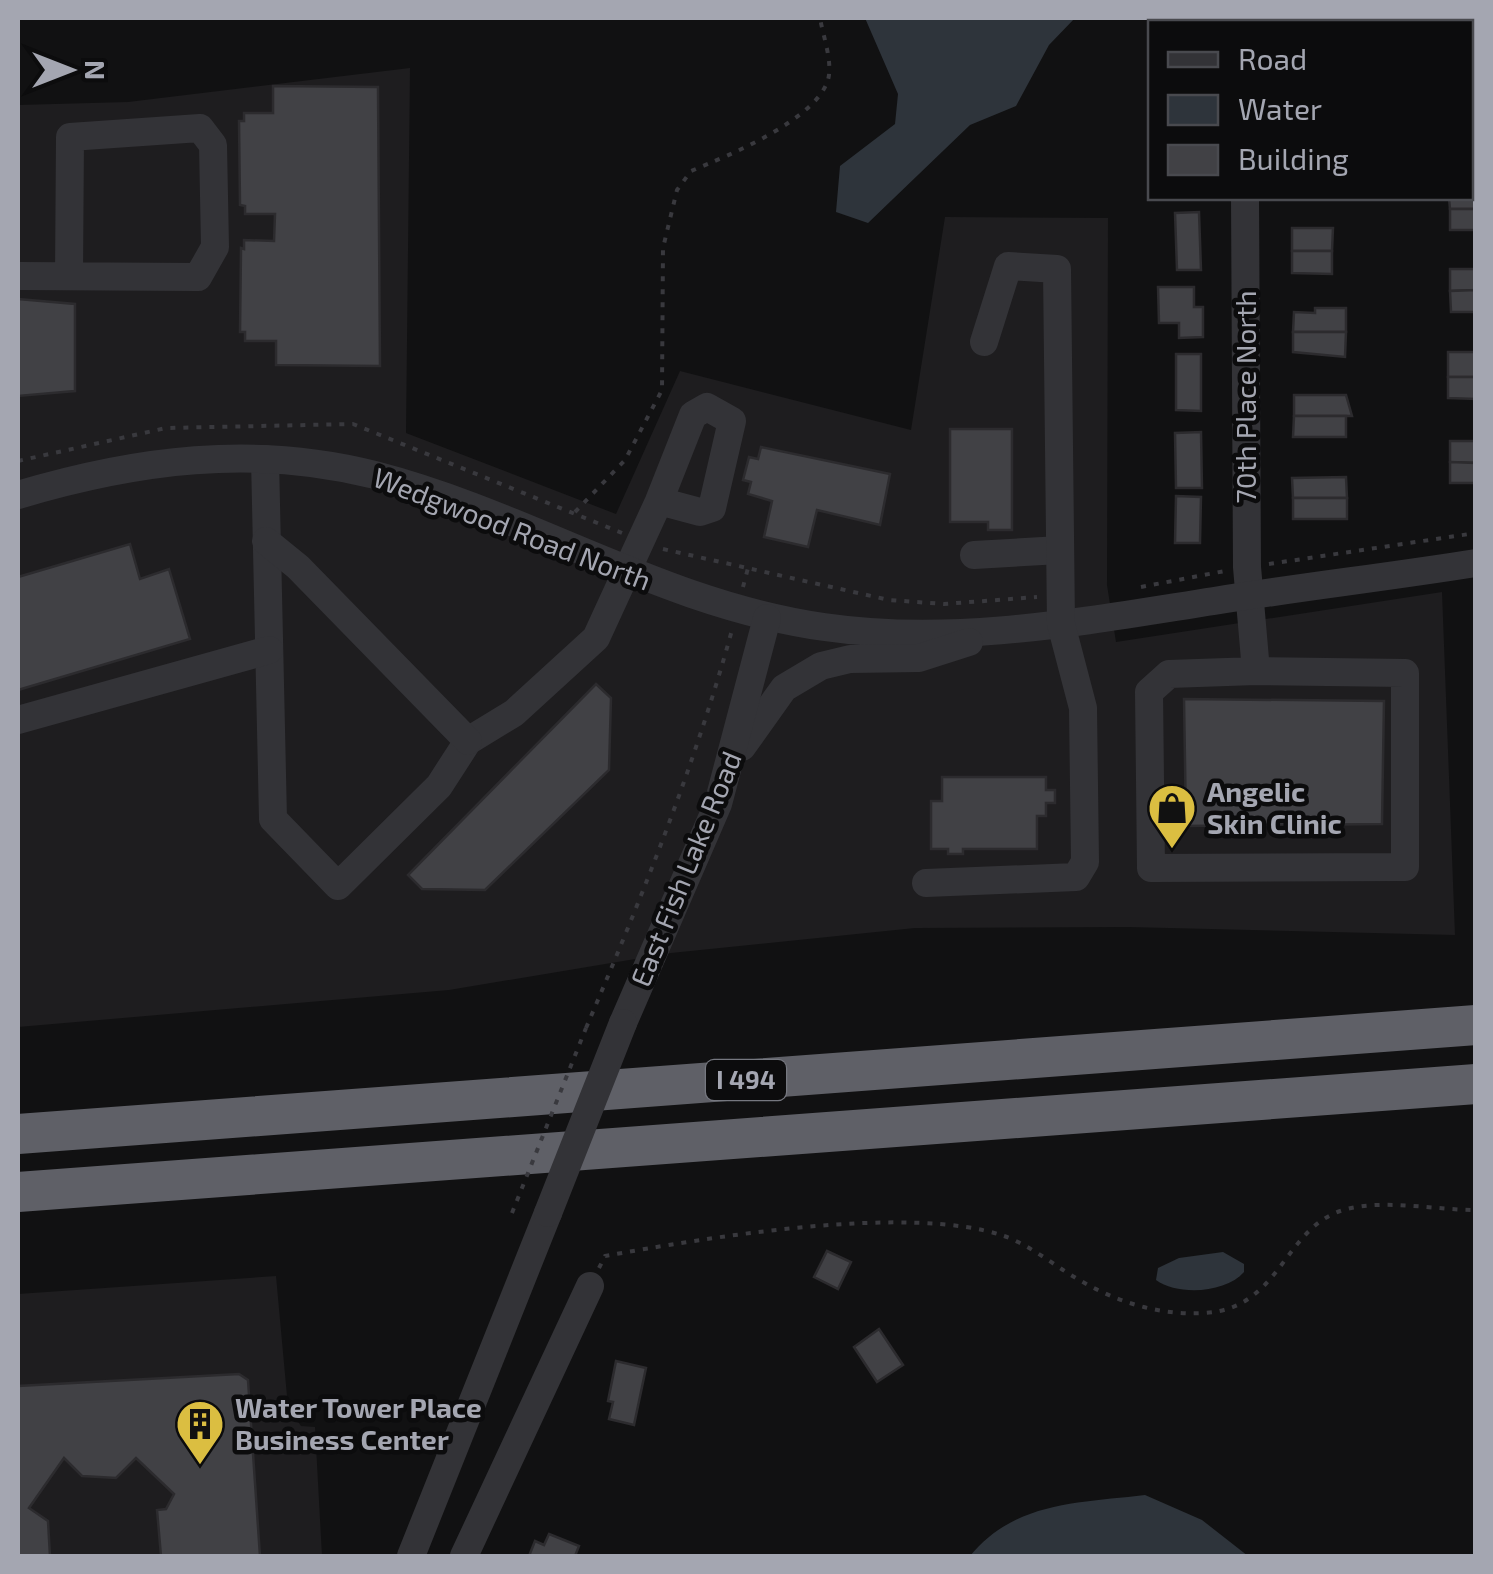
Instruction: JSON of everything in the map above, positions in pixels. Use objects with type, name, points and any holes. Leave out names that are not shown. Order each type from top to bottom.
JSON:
[{"type":"highway","name":"I 494","points":[[18,1134],[1476,1026]]},
{"type":"highway","name":"I 494","points":[[18,1192],[1476,1084]]},
{"type":"street","points":[[18,276],[198,277],[215,247],[213,145],[200,128],[70,137],[69,276]]},
{"type":"street","name":"70th Place North","points":[[1246,200],[1247,567],[1256,671]]},
{"type":"street","points":[[926,883],[1076,876],[1085,862],[1083,708],[1061,624],[1058,269],[1008,266],[984,342]]},
{"type":"street","points":[[265,459],[273,819],[338,886],[440,786],[468,741],[514,713],[596,638],[659,502]]},
{"type":"street","name":"Wedgwood Road North","points":[[18,495],[118,468],[182,460],[265,459],[357,472],[423,490],[626,571],[738,612],[766,618]]},
{"type":"street","points":[[266,541],[298,567],[468,741]]},
{"type":"street","points":[[974,555],[1060,550]]},
{"type":"street","points":[[766,618],[888,633],[999,633],[1476,563]]},
{"type":"street","name":"East Fish Lake Road","points":[[412,1556],[732,760],[766,618]]},
{"type":"street","points":[[732,760],[784,688],[821,666],[850,658],[919,658],[999,633]]},
{"type":"street","points":[[18,720],[269,650]]},
{"type":"street","points":[[1256,671],[1405,673],[1404,867],[1150,868],[1150,692],[1168,674],[1256,671]]},
{"type":"street","points":[[464,1556],[590,1286]]},
{"type":"path","points":[[575,512],[625,460],[662,390],[663,248],[682,180],[690,171],[773,132],[821,93],[829,71],[820,18]]},
{"type":"path","points":[[18,461],[166,428],[340,423],[364,427],[640,542],[820,587],[915,603],[982,603],[1060,594]]},
{"type":"path","points":[[1128,590],[1247,567],[1476,533]]},
{"type":"path","points":[[512,1213],[658,863],[699,750],[748,568]]},
{"type":"path","points":[[590,1286],[605,1256],[713,1238],[880,1223],[1004,1236],[1090,1288],[1135,1307],[1206,1313],[1237,1307],[1260,1294],[1308,1232],[1346,1210],[1476,1210]]},
{"type":"shaded area","points":[[410,68],[406,433],[616,514],[680,371],[911,430],[945,217],[1108,218],[1107,585],[1116,642],[1442,592],[1455,935],[1128,927],[915,928],[671,953],[449,990],[18,1027],[18,105],[128,102]]},
{"type":"shaded area","points":[[276,1276],[288,1407],[301,1426],[315,1427],[322,1556],[18,1556],[18,1294]]},
{"type":"water","points":[[865,18],[1075,18],[1049,45],[1016,106],[970,125],[868,223],[836,212],[840,166],[895,124],[898,94]]},
{"type":"water","points":[[1223,1252],[1244,1264],[1244,1272],[1226,1284],[1189,1290],[1156,1280],[1158,1268],[1179,1258]]},
{"type":"water","points":[[1145,1495],[1202,1520],[1248,1556],[970,1556],[1007,1524],[1028,1515],[1073,1503]]},
{"type":"building","points":[[1308,18],[1366,20],[1308,20]]},
{"type":"building","points":[[1424,18],[1425,20],[1384,20]]},
{"type":"building","points":[[273,86],[378,87],[380,366],[276,365],[276,341],[245,341],[245,332],[240,332],[241,248],[244,249],[244,240],[274,241],[275,214],[245,214],[245,206],[240,205],[239,121],[244,121],[244,113],[273,113]]},
{"type":"building","points":[[1476,103],[1473,128],[1473,104]]},
{"type":"building","points":[[1476,127],[1473,152],[1473,128]]},
{"type":"building","points":[[1476,187],[1476,209],[1450,209],[1449,200],[1473,200]]},
{"type":"building","points":[[1450,209],[1476,209],[1476,230],[1450,230]]},
{"type":"building","points":[[1199,212],[1201,270],[1177,270],[1175,213]]},
{"type":"building","points":[[1292,228],[1333,228],[1332,251],[1292,251]]},
{"type":"building","points":[[1292,251],[1332,251],[1332,274],[1292,273]]},
{"type":"building","points":[[1450,269],[1476,269],[1476,290],[1450,291]]},
{"type":"building","points":[[1158,287],[1194,287],[1194,307],[1203,307],[1203,337],[1179,338],[1179,323],[1159,323]]},
{"type":"building","points":[[1476,290],[1476,312],[1451,312],[1450,291]]},
{"type":"building","points":[[18,299],[75,304],[75,391],[18,396]]},
{"type":"building","points":[[1315,308],[1346,308],[1346,332],[1293,332],[1294,312],[1315,313]]},
{"type":"building","points":[[1293,332],[1346,332],[1345,357],[1293,352]]},
{"type":"building","points":[[1448,352],[1476,352],[1476,377],[1448,377]]},
{"type":"building","points":[[1176,354],[1201,354],[1201,411],[1176,410]]},
{"type":"building","points":[[1448,377],[1476,377],[1476,399],[1448,398]]},
{"type":"building","points":[[1294,395],[1346,395],[1352,416],[1294,416]]},
{"type":"building","points":[[1294,416],[1346,416],[1346,437],[1293,437]]},
{"type":"building","points":[[950,429],[1012,429],[1012,530],[988,530],[988,522],[950,522]]},
{"type":"building","points":[[1201,432],[1202,488],[1176,488],[1175,433]]},
{"type":"building","points":[[1450,441],[1476,441],[1476,463],[1450,462]]},
{"type":"building","points":[[761,447],[890,474],[880,525],[817,510],[808,547],[764,537],[772,501],[748,494],[751,482],[743,480],[749,457],[758,459]]},
{"type":"building","points":[[1450,462],[1476,463],[1476,483],[1450,483]]},
{"type":"building","points":[[1346,477],[1347,498],[1293,498],[1292,478]]},
{"type":"building","points":[[1176,496],[1201,497],[1200,543],[1175,543]]},
{"type":"building","points":[[1293,498],[1347,498],[1347,519],[1293,519]]},
{"type":"building","points":[[130,544],[140,579],[169,569],[190,639],[18,690],[18,577]]},
{"type":"building","points":[[596,684],[611,698],[609,770],[485,890],[422,889],[408,875]]},
{"type":"building","points":[[1184,699],[1384,701],[1382,824],[1186,826]]},
{"type":"building","points":[[942,777],[1046,777],[1046,790],[1055,790],[1055,803],[1046,803],[1046,816],[1037,816],[1037,849],[963,849],[963,854],[948,854],[948,849],[931,849],[931,801],[942,801]]},
{"type":"building","points":[[827,1251],[851,1262],[838,1289],[814,1277]]},
{"type":"building","points":[[879,1329],[903,1365],[877,1382],[854,1347]]},
{"type":"building","points":[[616,1361],[646,1368],[634,1425],[609,1419],[613,1402],[608,1401]]},
{"type":"building","name":"Water Tower Place Business Center","points":[[239,1374],[248,1380],[260,1556],[161,1556],[157,1510],[166,1509],[174,1494],[136,1458],[116,1478],[82,1476],[64,1458],[29,1508],[48,1521],[50,1556],[18,1556],[18,1386]]},
{"type":"building","points":[[549,1534],[579,1546],[575,1556],[529,1556],[535,1541],[544,1545]]},
{"type":"place","name":"Angelic Skin Clinic","points":[[1172,850]]},
{"type":"place","name":"Water Tower Place Business Center","points":[[200,1466]]}]
